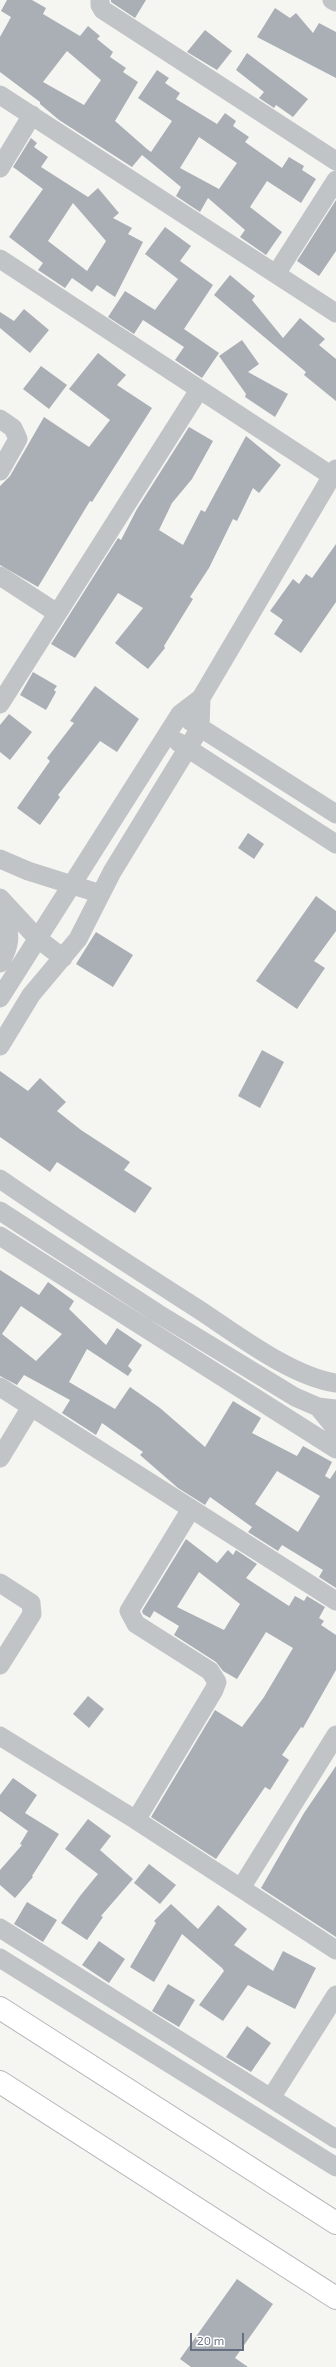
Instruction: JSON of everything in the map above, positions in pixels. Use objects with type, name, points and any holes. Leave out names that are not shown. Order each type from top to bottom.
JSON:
[{"type":"main road","points":[[0,2008],[336,2223]]},
{"type":"main road","points":[[0,2082],[336,2298]]},
{"type":"street","points":[[100,0],[100,6],[104,10],[336,161]]},
{"type":"street","points":[[332,0],[336,2]]},
{"type":"street","points":[[0,95],[336,313]]},
{"type":"street","points":[[0,168],[32,115]]},
{"type":"street","points":[[276,274],[336,180]]},
{"type":"street","points":[[0,258],[199,390],[334,472],[200,698],[180,714],[0,998]]},
{"type":"street","points":[[0,704],[199,390]]},
{"type":"street","points":[[0,419],[14,428],[18,439],[0,471]]},
{"type":"street","points":[[0,576],[57,613]]},
{"type":"street","points":[[0,1046],[31,995],[78,939],[112,872],[200,728],[200,698]]},
{"type":"street","points":[[180,714],[336,814]]},
{"type":"street","points":[[166,735],[336,844]]},
{"type":"street","points":[[0,860],[28,872],[72,883],[101,894]]},
{"type":"street","points":[[0,898],[37,938],[63,958]]},
{"type":"street","points":[[0,920],[6,927],[9,943],[0,963]]},
{"type":"street","points":[[0,1179],[48,1213],[252,1344],[310,1377],[331,1382],[327,1408],[336,1429]]},
{"type":"street","points":[[0,1211],[295,1398],[327,1408]]},
{"type":"street","points":[[35,1233],[48,1213]]},
{"type":"street","points":[[0,1236],[336,1449]]},
{"type":"street","points":[[0,1387],[336,1601]]},
{"type":"street","points":[[0,1458],[31,1407]]},
{"type":"street","points":[[136,1820],[214,1690],[217,1682],[210,1671],[136,1624],[129,1611],[191,1509]]},
{"type":"street","points":[[0,1583],[31,1603],[32,1610],[32,1614],[0,1665]]},
{"type":"street","points":[[241,1888],[336,1735]]},
{"type":"street","points":[[0,1736],[136,1820],[336,1950]]},
{"type":"street","points":[[0,1928],[336,2139]]},
{"type":"street","points":[[0,1958],[336,2167]]},
{"type":"street","points":[[271,2098],[336,1995]]},
{"type":"building","points":[[7,0],[32,0],[46,8],[43,14],[80,36],[88,26],[100,36],[97,39],[113,52],[110,57],[126,68],[123,72],[138,82],[115,121],[151,152],[172,121],[138,98],[157,70],[169,78],[165,83],[180,93],[176,99],[217,124],[225,113],[236,121],[233,126],[249,137],[245,142],[282,168],[289,157],[304,166],[302,170],[316,179],[301,203],[267,181],[250,207],[282,232],[266,255],[240,237],[245,230],[208,198],[200,212],[176,196],[181,187],[142,155],[132,167],[59,120],[40,104],[40,102],[0,72],[0,37],[11,17],[1,11]],"holes":[[[67,51],[101,80],[84,105],[43,82]],[[199,137],[237,163],[219,189],[180,168]]]},
{"type":"building","points":[[111,0],[146,0],[135,18],[111,2]]},
{"type":"building","points":[[275,8],[290,18],[296,13],[313,33],[319,23],[336,32],[336,78],[257,37]]},
{"type":"building","points":[[205,30],[232,51],[217,70],[187,52]]},
{"type":"building","points":[[247,53],[308,99],[293,117],[276,105],[274,108],[259,98],[264,92],[236,70]]},
{"type":"building","points":[[31,138],[37,143],[34,147],[48,157],[41,167],[88,197],[98,188],[119,213],[113,218],[132,228],[128,234],[143,242],[115,297],[97,285],[92,292],[72,278],[65,288],[38,270],[43,263],[9,237],[43,189],[13,167]],"holes":[[[73,203],[106,241],[87,271],[48,241]]]},
{"type":"building","points":[[336,200],[336,251],[319,276],[297,261]]},
{"type":"building","points":[[165,227],[191,246],[180,261],[213,285],[184,329],[219,353],[202,378],[175,360],[184,347],[143,320],[134,334],[108,317],[125,291],[155,310],[178,279],[145,254]]},
{"type":"building","points":[[230,275],[255,296],[252,300],[283,338],[300,318],[325,339],[319,345],[336,359],[336,401],[304,375],[306,372],[214,295]]},
{"type":"building","points":[[24,309],[49,330],[30,353],[0,328],[0,312],[14,321]]},
{"type":"building","points":[[242,340],[259,364],[248,372],[288,394],[275,417],[245,397],[246,394],[219,356]]},
{"type":"building","points":[[98,353],[126,375],[117,385],[152,408],[92,502],[90,501],[38,587],[0,565],[0,486],[10,476],[44,417],[89,447],[110,420],[69,389]]},
{"type":"building","points":[[41,366],[67,385],[49,409],[23,389]]},
{"type":"building","points":[[189,427],[213,441],[192,479],[172,503],[159,530],[183,545],[201,510],[205,512],[246,436],[281,465],[259,493],[253,488],[237,521],[233,519],[209,568],[190,597],[193,599],[164,646],[165,648],[148,669],[115,643],[143,608],[118,593],[75,658],[51,644],[118,538],[121,540],[137,509]]},
{"type":"building","points":[[336,544],[336,602],[301,653],[274,634],[283,620],[270,611],[293,579],[299,584],[306,574],[312,578]]},
{"type":"building","points":[[33,672],[57,686],[54,690],[56,692],[46,710],[20,695]]},
{"type":"building","points":[[95,686],[139,719],[117,752],[100,741],[58,795],[60,797],[40,825],[17,808],[50,761],[47,758],[74,723],[70,721]]},
{"type":"building","points":[[9,714],[32,732],[10,760],[0,752],[0,725]]},
{"type":"building","points":[[248,833],[264,844],[254,859],[238,848]]},
{"type":"building","points":[[316,896],[336,911],[336,931],[314,961],[325,968],[297,1009],[256,981]]},
{"type":"building","points":[[96,932],[133,955],[113,987],[76,964]]},
{"type":"building","points":[[262,1050],[284,1062],[260,1108],[238,1096]]},
{"type":"building","points":[[0,1071],[28,1091],[40,1078],[66,1102],[57,1111],[81,1130],[130,1162],[124,1170],[152,1188],[135,1213],[57,1162],[50,1172],[0,1137]]},
{"type":"building","points":[[0,1270],[39,1295],[48,1282],[74,1301],[69,1309],[106,1345],[117,1328],[142,1345],[128,1366],[132,1370],[128,1376],[87,1349],[69,1382],[115,1409],[130,1387],[160,1408],[205,1447],[233,1401],[261,1418],[252,1433],[297,1456],[303,1446],[332,1462],[325,1476],[330,1479],[336,1470],[336,1588],[319,1577],[323,1570],[282,1545],[278,1551],[248,1532],[252,1527],[210,1497],[205,1505],[178,1488],[140,1455],[143,1452],[102,1423],[96,1435],[62,1413],[70,1400],[24,1375],[17,1385],[0,1376]],"holes":[[[21,1306],[62,1334],[36,1361],[2,1334]],[[277,1471],[320,1496],[298,1532],[255,1504]]]},
{"type":"building","points":[[186,1539],[217,1563],[228,1550],[233,1555],[236,1550],[257,1564],[246,1578],[289,1606],[295,1596],[304,1601],[307,1596],[325,1607],[319,1618],[324,1621],[321,1625],[336,1635],[336,1670],[303,1728],[301,1727],[282,1755],[289,1760],[270,1790],[265,1787],[216,1859],[151,1817],[215,1710],[242,1727],[264,1697],[293,1648],[266,1632],[237,1679],[223,1671],[216,1662],[174,1635],[179,1626],[154,1611],[150,1618],[143,1614],[142,1611]],"holes":[[[199,1572],[240,1604],[224,1630],[177,1607]]]},
{"type":"building","points":[[88,1696],[104,1709],[89,1728],[73,1714]]},
{"type":"building","points":[[336,1766],[336,1937],[261,1888],[304,1813]]},
{"type":"building","points":[[13,1778],[37,1795],[25,1813],[59,1834],[32,1876],[33,1877],[15,1898],[0,1885],[0,1870],[22,1845],[20,1844],[28,1831],[0,1811],[0,1795]]},
{"type":"building","points":[[88,1819],[111,1836],[100,1850],[133,1879],[101,1916],[103,1917],[87,1940],[61,1923],[98,1874],[65,1849]]},
{"type":"building","points":[[149,1864],[176,1885],[160,1904],[134,1883]]},
{"type":"building","points":[[27,1902],[57,1920],[43,1942],[14,1924]]},
{"type":"building","points":[[171,1904],[198,1929],[218,1905],[247,1929],[234,1945],[273,1971],[283,1951],[316,1968],[295,2009],[248,1985],[223,2021],[199,2005],[224,1971],[182,1934],[154,1982],[130,1967],[156,1923],[154,1921]]},
{"type":"building","points":[[99,1941],[125,1959],[109,1983],[82,1965]]},
{"type":"building","points":[[168,1984],[195,2000],[179,2027],[152,2011]]},
{"type":"building","points":[[247,2026],[271,2043],[251,2072],[226,2057]]},
{"type":"building","points":[[237,2279],[273,2304],[235,2358],[248,2367],[191,2367],[180,2359]]}]
